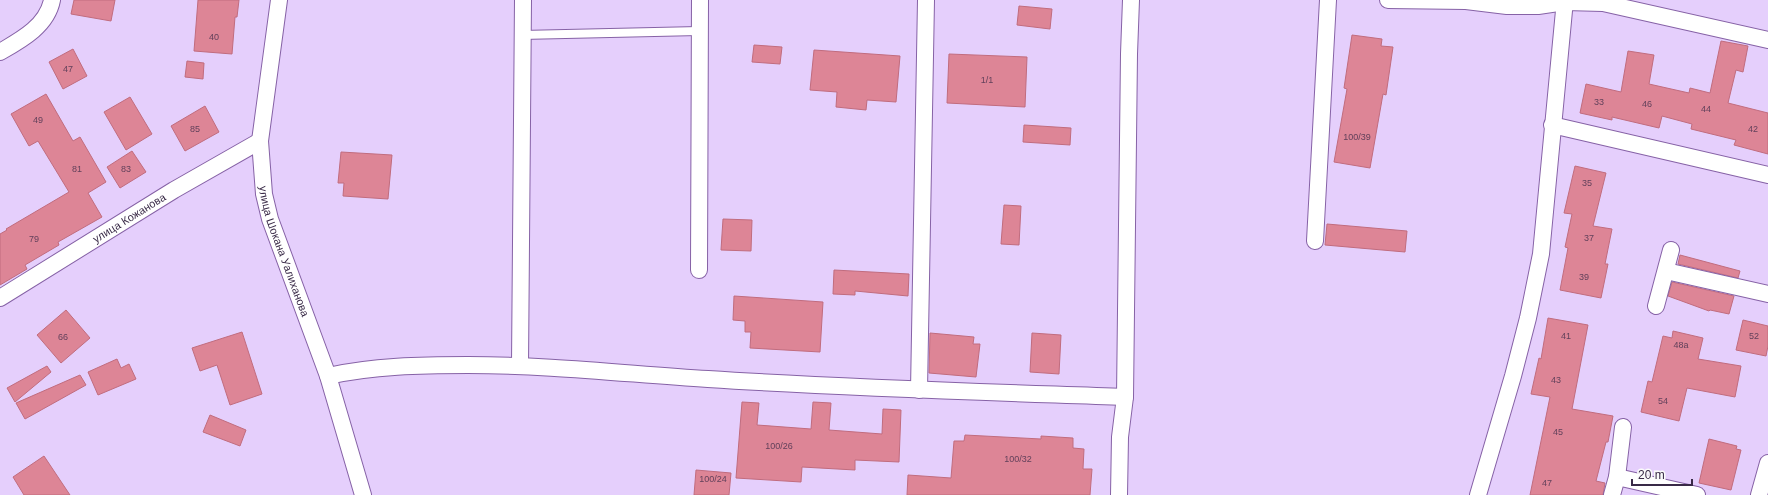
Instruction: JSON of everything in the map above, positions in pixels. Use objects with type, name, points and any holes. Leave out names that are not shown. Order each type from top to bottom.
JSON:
[{"type":"street","points":[[0,52],[36,28],[50,8],[52,0]]},
{"type":"street","name":"улица Шокана Уалиханова","points":[[279,0],[260,141],[264,194],[270,219],[328,376],[363,495]]},
{"type":"street","points":[[520,365],[521,35],[523,0]]},
{"type":"street","points":[[699,270],[700,0]]},
{"type":"street","points":[[919,390],[926,0]]},
{"type":"street","points":[[1119,495],[1120,437],[1125,397],[1129,54],[1132,0]]},
{"type":"street","points":[[1315,241],[1328,0]]},
{"type":"street","points":[[1388,0],[1466,1],[1506,6],[1538,6],[1565,1],[1603,2],[1768,40]]},
{"type":"street","points":[[1478,495],[1513,376],[1528,318],[1541,254],[1552,124],[1565,1]]},
{"type":"street","points":[[1552,124],[1768,175]]},
{"type":"street","name":"улица Кожанова","points":[[0,298],[174,190],[260,141]]},
{"type":"street","points":[[1656,306],[1671,250]]},
{"type":"street","points":[[1666,271],[1768,294]]},
{"type":"street","points":[[328,376],[420,364],[520,365],[709,379],[919,390],[1125,397]]},
{"type":"street","points":[[1612,495],[1617,477],[1623,427]]},
{"type":"street","points":[[1760,495],[1768,463]]},
{"type":"street","points":[[1617,477],[1697,495]]},
{"type":"lane","points":[[521,35],[699,31]]},
{"type":"building","points":[[74,0],[115,0],[111,21],[71,14]]},
{"type":"building","points":[[198,0],[239,0],[237,17],[235,17],[232,54],[194,51]]},
{"type":"building","points":[[1019,6],[1052,9],[1050,29],[1017,25]]},
{"type":"building","points":[[1352,35],[1382,39],[1381,46],[1393,47],[1386,95],[1383,94],[1370,168],[1334,162],[1347,89],[1344,88]]},
{"type":"building","points":[[1721,41],[1748,46],[1743,72],[1736,70],[1728,103],[1768,113],[1768,154],[1734,145],[1736,140],[1691,129],[1692,124],[1662,116],[1659,128],[1612,117],[1612,120],[1580,113],[1586,84],[1621,92],[1628,51],[1654,55],[1649,84],[1689,93],[1690,88],[1710,93]]},
{"type":"building","points":[[754,45],[782,47],[780,64],[752,62]]},
{"type":"building","points":[[73,49],[87,76],[63,89],[49,62]]},
{"type":"building","points":[[814,50],[900,56],[896,102],[867,100],[866,110],[836,107],[837,92],[810,90]]},
{"type":"building","points":[[949,54],[1027,57],[1025,107],[947,103]]},
{"type":"building","points":[[187,61],[204,63],[203,79],[185,77]]},
{"type":"building","points":[[46,94],[73,141],[80,137],[106,182],[88,193],[102,217],[58,242],[59,245],[25,265],[27,269],[0,285],[0,234],[69,192],[38,141],[29,146],[11,114]]},
{"type":"building","points":[[130,97],[152,134],[126,150],[104,112]]},
{"type":"building","points":[[205,106],[219,132],[185,151],[171,126]]},
{"type":"building","points":[[1024,125],[1071,128],[1070,145],[1023,142]]},
{"type":"building","points":[[132,151],[146,172],[120,188],[107,167]]},
{"type":"building","points":[[341,152],[392,155],[388,199],[343,196],[344,183],[338,183]]},
{"type":"building","points":[[1575,166],[1606,173],[1593,226],[1612,229],[1605,264],[1608,264],[1601,298],[1560,290],[1568,248],[1565,247],[1572,214],[1564,213]]},
{"type":"building","points":[[1004,205],[1021,206],[1019,245],[1001,244]]},
{"type":"building","points":[[723,219],[752,220],[751,251],[721,250]]},
{"type":"building","points":[[1327,224],[1407,231],[1405,252],[1325,245]]},
{"type":"building","points":[[1680,255],[1740,271],[1738,278],[1678,264]]},
{"type":"building","points":[[834,270],[909,274],[908,296],[855,291],[855,295],[833,294]]},
{"type":"building","points":[[1672,282],[1734,296],[1729,314],[1709,311],[1668,296]]},
{"type":"building","points":[[734,296],[823,302],[820,352],[750,348],[751,332],[745,332],[745,321],[733,320]]},
{"type":"building","points":[[66,310],[90,338],[61,363],[37,335]]},
{"type":"building","points":[[1548,318],[1588,325],[1572,409],[1613,416],[1608,442],[1606,442],[1596,481],[1605,483],[1603,495],[1530,495],[1550,397],[1531,394],[1539,358],[1541,359]]},
{"type":"building","points":[[1743,320],[1768,326],[1768,346],[1766,356],[1736,350]]},
{"type":"building","points":[[1673,331],[1703,338],[1698,359],[1741,366],[1735,397],[1687,388],[1679,421],[1641,412],[1648,381],[1652,382],[1663,336],[1672,338]]},
{"type":"building","points":[[242,332],[262,394],[230,405],[217,365],[200,371],[192,348]]},
{"type":"building","points":[[930,333],[974,337],[973,344],[980,344],[976,377],[929,373]]},
{"type":"building","points":[[1032,333],[1061,335],[1059,374],[1030,372]]},
{"type":"building","points":[[117,359],[121,368],[129,364],[136,379],[98,395],[88,372]]},
{"type":"building","points":[[47,366],[51,372],[15,402],[7,388]]},
{"type":"building","points":[[80,375],[86,385],[25,419],[16,403]]},
{"type":"building","points":[[742,402],[759,403],[757,425],[811,429],[813,402],[831,403],[829,430],[882,434],[883,409],[901,410],[899,462],[855,460],[855,470],[802,467],[801,482],[736,478]]},
{"type":"building","points":[[210,415],[246,430],[240,446],[203,432]]},
{"type":"building","points":[[965,435],[1041,439],[1041,436],[1073,438],[1073,448],[1084,449],[1083,469],[1092,469],[1090,495],[907,495],[908,475],[951,478],[954,441],[964,441]]},
{"type":"building","points":[[1709,439],[1737,446],[1736,449],[1741,450],[1731,490],[1699,483]]},
{"type":"building","points":[[44,456],[70,495],[24,495],[13,477]]},
{"type":"building","points":[[696,470],[731,473],[729,495],[694,495]]}]
